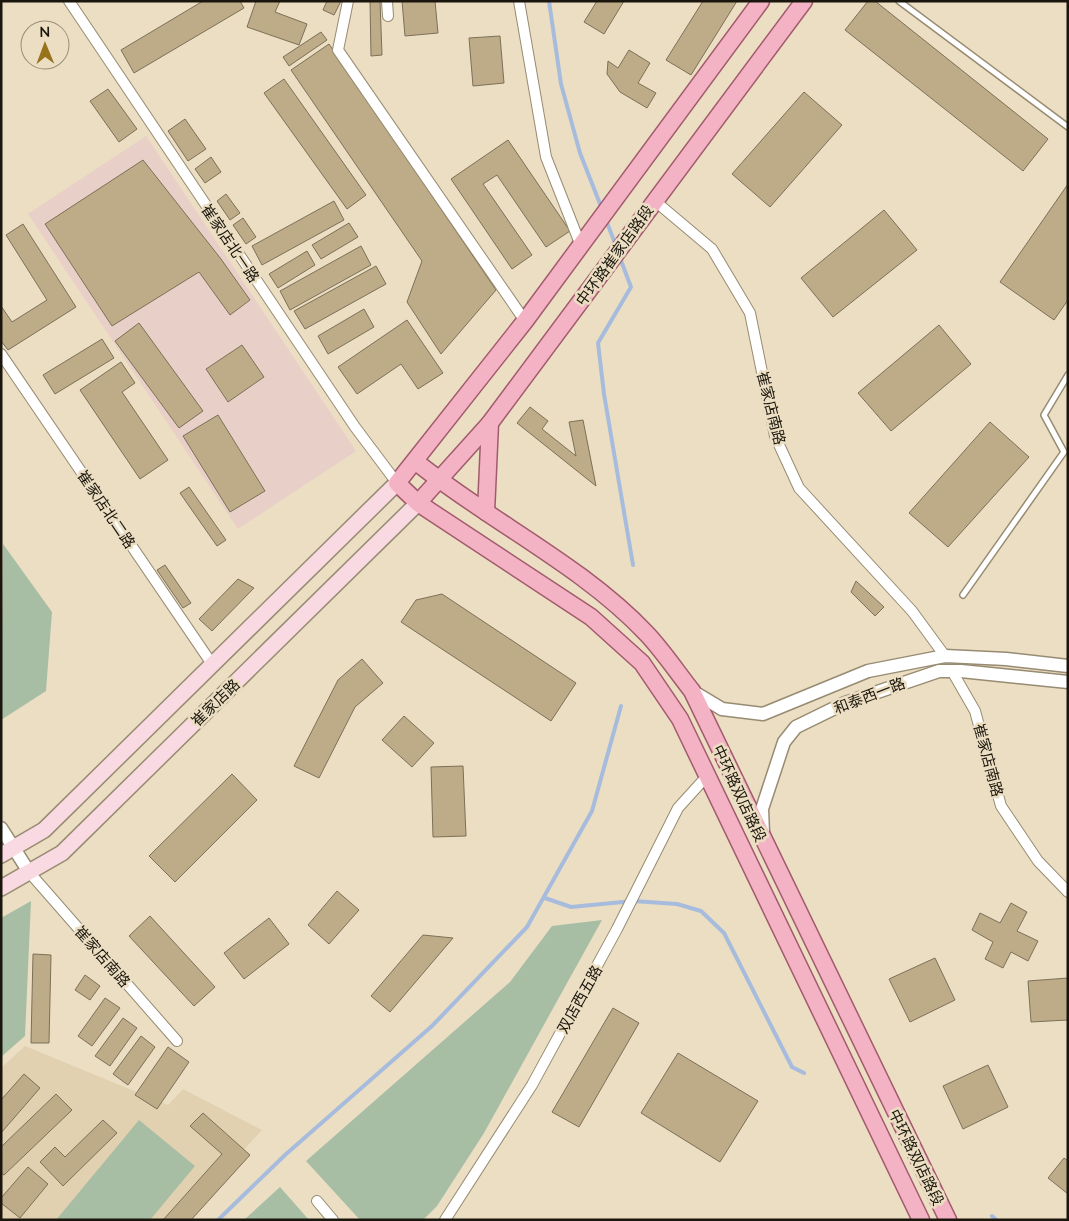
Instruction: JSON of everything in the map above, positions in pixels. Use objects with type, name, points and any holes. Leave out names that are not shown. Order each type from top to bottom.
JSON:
[{"type":"main road","points":[[397,483],[525,321],[761,1]]},
{"type":"main road","name":"中环路崔家店路段","points":[[418,503],[490,423],[804,1]]},
{"type":"main road","points":[[486,512],[490,423]]},
{"type":"main road","name":"中环路双店路段","points":[[415,461],[439,481],[593,587],[646,634],[692,691],[948,1220]]},
{"type":"main road","name":"中环路双店路段","points":[[397,483],[418,503],[590,617],[642,663],[680,719],[921,1220]]},
{"type":"main road","name":"崔家店路","points":[[7,852],[44,830],[397,483]]},
{"type":"main road","name":"崔家店路","points":[[1,888],[62,853],[418,503]]},
{"type":"street","name":"崔家店北一路","points":[[69,1],[355,427],[397,483]]},
{"type":"street","points":[[348,1],[338,50],[525,321]]},
{"type":"street","points":[[387,1],[388,16]]},
{"type":"street","points":[[519,1],[546,157],[584,242]]},
{"type":"street","name":"崔家店南路","points":[[655,200],[712,249],[750,313],[775,436],[799,488],[912,611],[945,656]]},
{"type":"street","name":"崔家店北二路","points":[[1,354],[212,664]]},
{"type":"street","name":"和泰西一路","points":[[692,691],[722,709],[763,714],[868,671],[945,656],[1006,658],[1068,666]]},
{"type":"street","name":"和泰西一路","points":[[764,843],[762,809],[784,742],[796,727],[845,703],[939,671],[1068,682]]},
{"type":"street","name":"崔家店南路","points":[[952,671],[975,711],[1001,806],[1038,861],[1068,892]]},
{"type":"street","name":"双店西五路","points":[[445,1220],[532,1085],[618,929],[678,808],[706,776]]},
{"type":"street","points":[[1,828],[7,852],[29,872]]},
{"type":"street","name":"崔家店南路","points":[[29,872],[177,1041]]},
{"type":"street","points":[[317,1201],[333,1220]]},
{"type":"lane","points":[[899,1],[1068,127]]},
{"type":"lane","points":[[962,594],[1064,452],[1044,415],[1068,375]]},
{"type":"shaded area","points":[[146,136],[356,451],[238,529],[28,214]]},
{"type":"shaded area","points":[[25,1046],[168,1105],[183,1089],[262,1130],[179,1220],[2,1220],[1,1068]]},
{"type":"green space","points":[[3,544],[52,612],[46,691],[1,720]]},
{"type":"green space","points":[[31,901],[25,1036],[1,1057],[1,918]]},
{"type":"green space","points":[[602,920],[484,1133],[437,1206],[423,1220],[360,1220],[306,1161],[510,982],[552,926]]},
{"type":"green space","points":[[139,1120],[195,1166],[150,1220],[56,1220]]},
{"type":"green space","points":[[280,1187],[309,1220],[244,1220]]},
{"type":"building","points":[[203,1],[240,1],[244,8],[134,73],[121,50]]},
{"type":"building","points":[[256,1],[280,1],[275,12],[307,24],[299,45],[247,27]]},
{"type":"building","points":[[327,1],[341,1],[334,15],[323,10]]},
{"type":"building","points":[[370,1],[380,1],[382,55],[371,56]]},
{"type":"building","points":[[402,1],[435,1],[438,33],[405,36]]},
{"type":"building","points":[[597,1],[624,1],[604,34],[584,22]]},
{"type":"building","points":[[703,1],[737,1],[691,75],[666,60]]},
{"type":"building","points":[[868,1],[875,1],[1048,139],[1023,171],[845,30]]},
{"type":"building","points":[[321,32],[327,40],[289,66],[283,57]]},
{"type":"building","points":[[500,36],[504,83],[473,86],[469,38]]},
{"type":"building","points":[[329,44],[496,290],[441,354],[407,302],[422,261],[291,70]]},
{"type":"building","points":[[629,50],[650,63],[638,83],[656,93],[647,108],[620,92],[607,74],[608,61],[618,68]]},
{"type":"building","points":[[284,79],[366,195],[347,209],[264,93]]},
{"type":"building","points":[[108,89],[137,129],[119,142],[90,101]]},
{"type":"building","points":[[804,92],[842,125],[770,207],[732,174]]},
{"type":"building","points":[[185,119],[206,149],[188,161],[168,131]]},
{"type":"building","points":[[508,140],[570,231],[546,247],[497,175],[483,184],[532,255],[512,269],[451,179]]},
{"type":"building","points":[[211,157],[221,172],[205,183],[195,169]]},
{"type":"building","points":[[143,160],[221,259],[250,300],[230,315],[199,272],[112,326],[45,224]]},
{"type":"building","points":[[1068,184],[1068,300],[1054,320],[1000,282]]},
{"type":"building","points":[[226,194],[240,213],[230,220],[217,201]]},
{"type":"building","points":[[334,201],[344,220],[262,265],[252,246]]},
{"type":"building","points":[[884,210],[917,250],[833,317],[801,278]]},
{"type":"building","points":[[243,218],[256,237],[246,244],[233,225]]},
{"type":"building","points":[[349,223],[358,237],[321,259],[312,245]]},
{"type":"building","points":[[23,224],[76,307],[8,350],[1,341],[1,306],[12,322],[47,300],[6,235]]},
{"type":"building","points":[[361,246],[371,265],[290,310],[280,291]]},
{"type":"building","points":[[307,251],[315,265],[278,288],[269,274]]},
{"type":"building","points":[[376,266],[386,284],[305,329],[294,311]]},
{"type":"building","points":[[364,309],[374,327],[328,354],[318,336]]},
{"type":"building","points":[[407,320],[443,373],[418,389],[401,364],[357,394],[338,367]]},
{"type":"building","points":[[139,323],[203,411],[179,428],[115,341]]},
{"type":"building","points":[[939,325],[971,364],[891,431],[858,393]]},
{"type":"building","points":[[102,339],[114,358],[55,394],[43,375]]},
{"type":"building","points":[[242,345],[264,377],[228,402],[206,369]]},
{"type":"building","points":[[121,362],[135,383],[122,392],[168,460],[140,479],[80,390]]},
{"type":"building","points":[[530,407],[548,421],[542,429],[576,456],[569,422],[583,420],[596,486],[517,423]]},
{"type":"building","points":[[218,415],[265,491],[230,512],[183,436]]},
{"type":"building","points":[[990,422],[1029,457],[948,547],[909,513]]},
{"type":"building","points":[[189,487],[226,540],[217,546],[180,493]]},
{"type":"building","points":[[165,565],[191,603],[183,608],[157,570]]},
{"type":"building","points":[[238,579],[254,588],[212,631],[199,619]]},
{"type":"building","points":[[856,581],[884,607],[875,616],[851,592]]},
{"type":"building","points":[[442,594],[576,683],[551,721],[401,622],[416,600]]},
{"type":"building","points":[[362,659],[383,683],[355,707],[319,778],[294,766],[338,680]]},
{"type":"building","points":[[404,716],[434,743],[412,767],[382,740]]},
{"type":"building","points":[[463,766],[466,836],[433,837],[431,767]]},
{"type":"building","points":[[232,774],[257,800],[175,882],[149,856]]},
{"type":"building","points":[[337,891],[359,910],[329,944],[308,925]]},
{"type":"building","points":[[1011,903],[1027,912],[1017,931],[1038,941],[1028,961],[1011,952],[1003,968],[985,959],[993,942],[972,930],[980,913],[1000,923]]},
{"type":"building","points":[[150,916],[215,987],[194,1006],[129,936]]},
{"type":"building","points":[[269,918],[289,944],[244,979],[224,953]]},
{"type":"building","points":[[423,935],[453,938],[390,1012],[371,996]]},
{"type":"building","points":[[33,954],[51,955],[49,1043],[31,1043]]},
{"type":"building","points":[[935,958],[955,1000],[910,1022],[889,979]]},
{"type":"building","points":[[85,975],[100,986],[90,1000],[75,990]]},
{"type":"building","points":[[1068,978],[1068,1020],[1031,1022],[1028,981]]},
{"type":"building","points":[[105,998],[120,1008],[92,1046],[78,1036]]},
{"type":"building","points":[[613,1008],[639,1023],[579,1127],[552,1112]]},
{"type":"building","points":[[123,1018],[137,1028],[110,1066],[95,1056]]},
{"type":"building","points":[[141,1036],[155,1047],[128,1085],[113,1074]]},
{"type":"building","points":[[168,1047],[189,1062],[157,1109],[135,1095]]},
{"type":"building","points":[[678,1053],[758,1101],[720,1162],[641,1113]]},
{"type":"building","points":[[988,1065],[1008,1107],[963,1129],[943,1086]]},
{"type":"building","points":[[24,1074],[40,1088],[1,1133],[1,1100]]},
{"type":"building","points":[[56,1094],[72,1110],[4,1175],[1,1173],[1,1147]]},
{"type":"building","points":[[203,1113],[250,1155],[191,1220],[163,1220],[222,1154],[190,1126]]},
{"type":"building","points":[[103,1120],[117,1133],[63,1186],[40,1162],[55,1147],[65,1157]]},
{"type":"building","points":[[1064,1158],[1068,1161],[1068,1194],[1048,1178]]},
{"type":"building","points":[[28,1167],[48,1184],[20,1218],[1,1203],[1,1198]]},
{"type":"waterway","points":[[549,1],[561,84],[580,153],[602,209]]},
{"type":"waterway","points":[[606,220],[616,246]]},
{"type":"waterway","points":[[620,258],[631,287],[598,343],[604,394],[633,565]]},
{"type":"waterway","points":[[218,1220],[285,1155],[432,1026],[527,927],[592,811],[621,706]]},
{"type":"waterway","points":[[545,898],[571,907],[633,901],[677,904],[701,911],[724,933],[792,1067],[804,1073]]},
{"type":"waterway","points":[[992,1216],[996,1220]]}]
